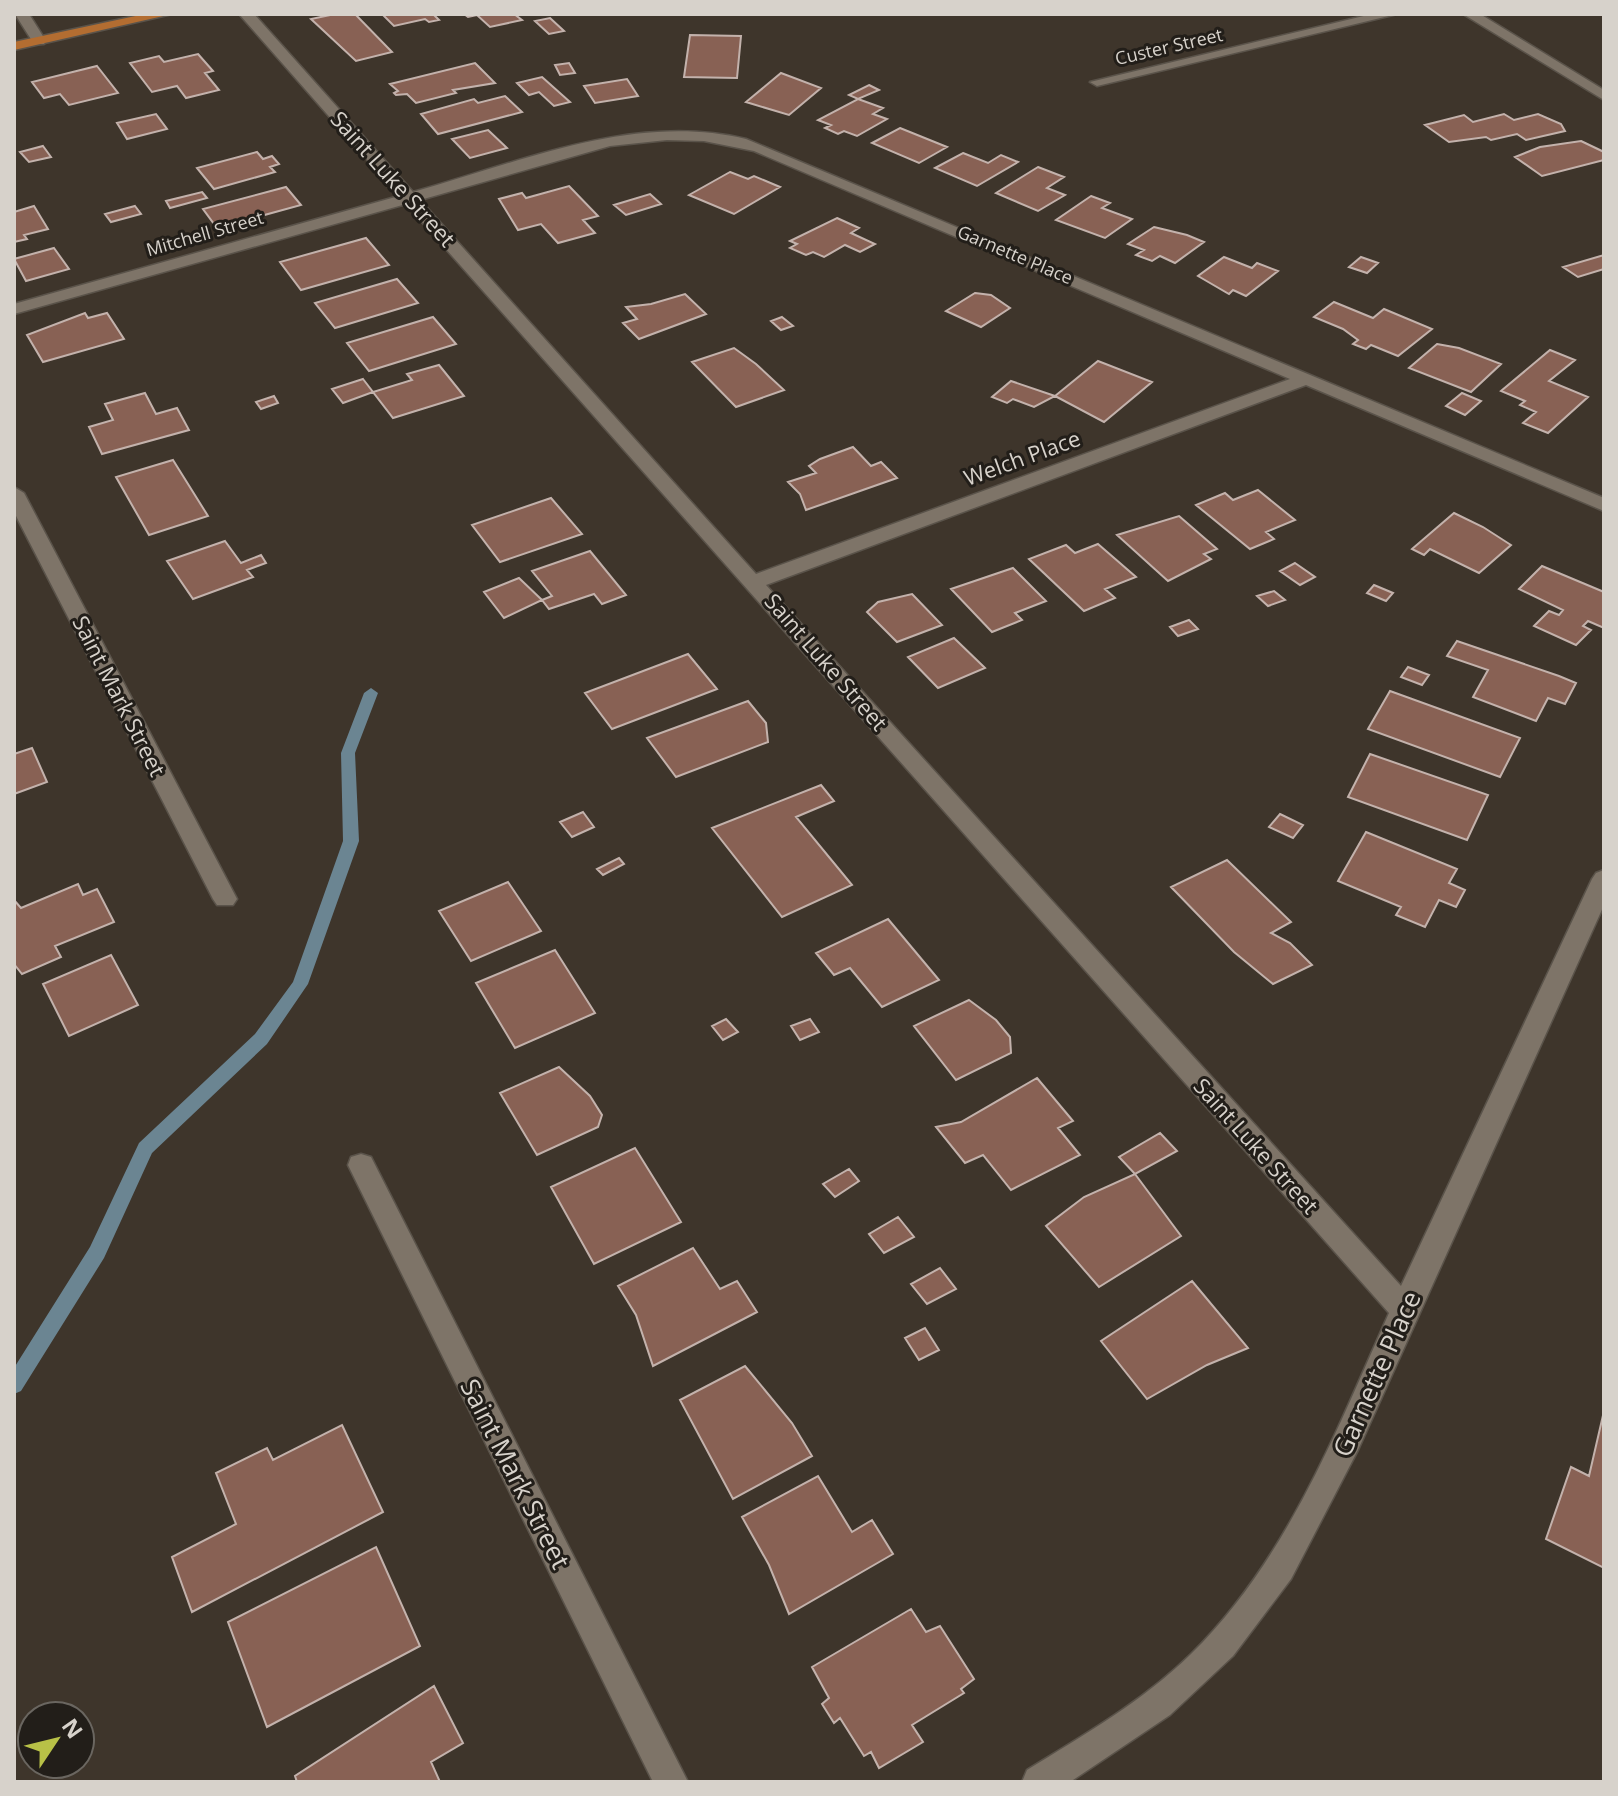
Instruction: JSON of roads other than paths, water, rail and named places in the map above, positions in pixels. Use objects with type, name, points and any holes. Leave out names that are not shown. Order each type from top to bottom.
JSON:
[{"type":"main road","points":[[14,46],[165,14]]},
{"type":"street","points":[[22,14],[39,41]]},
{"type":"street","name":"Saint Luke Street","points":[[246,14],[755,582],[1067,937],[1405,1310]]},
{"type":"street","name":"Custer Street","points":[[1097,82],[1390,14]]},
{"type":"street","points":[[1470,14],[1604,96]]},
{"type":"street","name":"Garnette Place","points":[[407,196],[609,142],[681,133],[728,138],[774,154],[1604,505]]},
{"type":"street","name":"Mitchell Street","points":[[14,309],[407,196]]},
{"type":"street","name":"Welch Place","points":[[755,582],[1306,379]]},
{"type":"street","name":"Saint Mark Street","points":[[14,493],[225,899]]},
{"type":"street","name":"Garnette Place","points":[[1039,1782],[1135,1724],[1220,1647],[1260,1598],[1336,1468],[1405,1310],[1604,879]]},
{"type":"street","name":"Saint Mark Street","points":[[361,1165],[671,1782]]},
{"type":"waterway","points":[[14,1385],[97,1252],[145,1148],[261,1039],[300,984],[351,841],[348,753],[371,693]]}]
